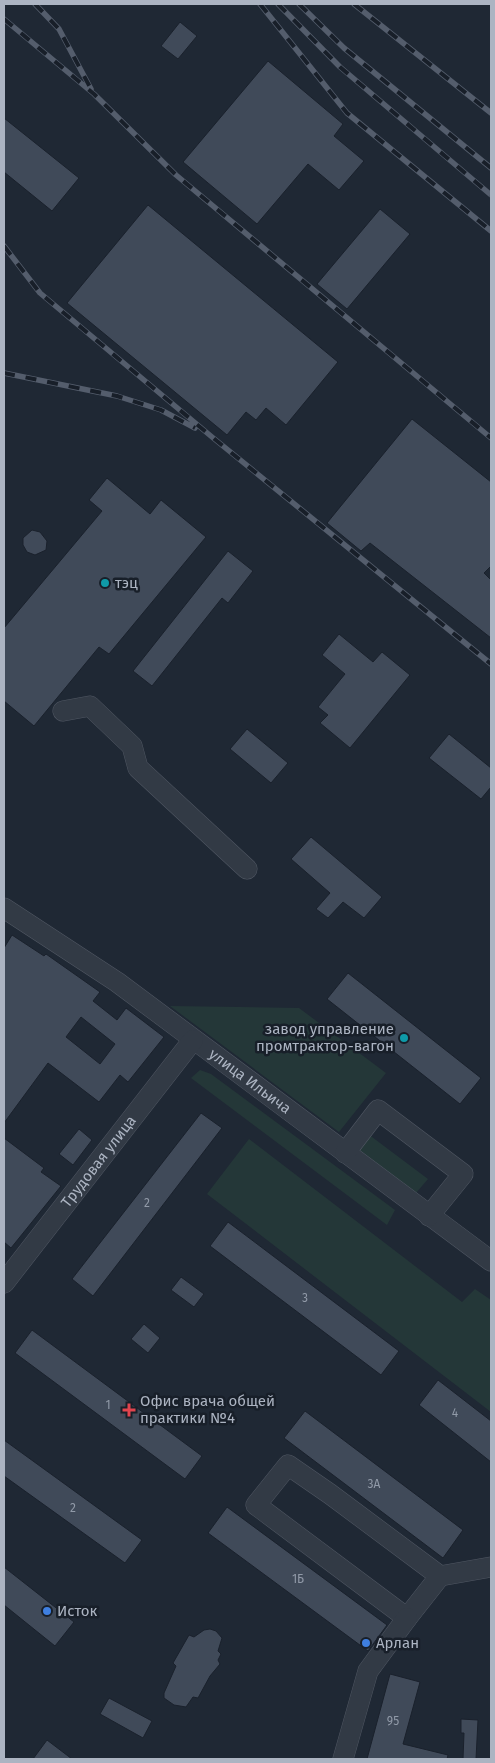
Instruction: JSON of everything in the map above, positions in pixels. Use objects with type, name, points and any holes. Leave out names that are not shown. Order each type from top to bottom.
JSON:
[{"type":"street","points":[[63,711],[90,706],[132,746],[138,768],[247,869]]},
{"type":"street","name":"улица Ильича","points":[[4,908],[117,982],[491,1261]]},
{"type":"street","name":"Трудовая улица","points":[[4,1283],[193,1040]]},
{"type":"street","points":[[345,1153],[378,1110],[463,1174],[429,1216]]},
{"type":"street","points":[[407,1618],[256,1505],[288,1465],[440,1576]]},
{"type":"street","points":[[343,1759],[368,1671],[407,1618],[440,1576],[491,1567]]},
{"type":"shaded area","points":[[170,1006],[299,1008],[386,1073],[339,1132]]},
{"type":"shaded area","points":[[200,1070],[211,1074],[395,1210],[387,1225],[191,1078]]},
{"type":"shaded area","points":[[368,1134],[428,1179],[416,1193],[357,1148]]},
{"type":"shaded area","points":[[249,1139],[462,1302],[475,1289],[491,1300],[491,1412],[207,1194]]},
{"type":"building","points":[[180,22],[197,36],[178,59],[161,46]]},
{"type":"building","points":[[268,61],[343,124],[334,136],[364,161],[339,190],[308,164],[257,224],[183,162]]},
{"type":"building","points":[[4,118],[79,178],[52,211],[4,172]]},
{"type":"building","points":[[148,205],[338,362],[286,425],[266,408],[256,420],[246,412],[227,435],[67,303]]},
{"type":"building","points":[[380,209],[410,234],[347,309],[317,284]]},
{"type":"building","points":[[412,419],[491,482],[491,566],[484,573],[491,580],[491,638],[370,543],[361,551],[327,523]]},
{"type":"building","name":"тэц","points":[[107,478],[150,514],[161,500],[206,537],[109,654],[99,647],[34,726],[4,701],[4,628],[102,511],[89,500]]},
{"type":"building","points":[[32,530],[40,532],[47,541],[46,550],[35,555],[27,552],[23,545],[23,538]]},
{"type":"building","points":[[228,551],[253,571],[228,603],[222,598],[152,686],[133,671]]},
{"type":"building","points":[[339,634],[373,662],[382,652],[410,675],[350,748],[320,723],[328,715],[318,707],[345,674],[322,655]]},
{"type":"building","points":[[247,729],[288,763],[271,783],[230,749]]},
{"type":"building","points":[[449,734],[491,768],[491,787],[481,799],[429,758]]},
{"type":"building","points":[[311,837],[382,897],[364,918],[343,902],[328,918],[316,909],[330,893],[291,859]]},
{"type":"building","points":[[12,935],[44,956],[46,954],[100,992],[93,1001],[117,1020],[126,1008],[164,1037],[128,1082],[120,1075],[99,1102],[48,1063],[4,1123],[4,948]],"holes":[[[81,1017],[115,1044],[100,1064],[66,1037]]]},
{"type":"building","name":"завод управление промтрактор-вагон","points":[[348,973],[481,1078],[460,1104],[327,999]]},
{"type":"building","points":[[201,1113],[222,1128],[93,1296],[72,1279]]},
{"type":"building","points":[[79,1129],[92,1140],[73,1165],[59,1154]]},
{"type":"building","points":[[4,1138],[44,1168],[41,1172],[61,1186],[11,1248],[4,1242]]},
{"type":"building","points":[[228,1222],[399,1351],[381,1375],[210,1246]]},
{"type":"building","points":[[181,1277],[204,1294],[194,1307],[171,1290]]},
{"type":"building","points":[[144,1324],[160,1338],[148,1353],[131,1339]]},
{"type":"building","points":[[32,1330],[202,1456],[185,1479],[15,1353]]},
{"type":"building","points":[[438,1380],[491,1421],[491,1462],[419,1405]]},
{"type":"building","points":[[305,1411],[463,1530],[443,1558],[284,1438]]},
{"type":"building","points":[[4,1440],[142,1540],[125,1563],[4,1476]]},
{"type":"building","points":[[227,1507],[387,1625],[368,1651],[208,1533]]},
{"type":"building","points":[[4,1567],[74,1622],[55,1646],[4,1605]]},
{"type":"building","points":[[204,1630],[216,1631],[222,1638],[218,1651],[221,1654],[218,1660],[220,1664],[210,1676],[198,1698],[193,1697],[186,1707],[174,1705],[164,1698],[164,1693],[176,1666],[173,1663],[189,1635],[194,1637]]},
{"type":"building","points":[[390,1674],[420,1682],[403,1744],[448,1755],[447,1759],[367,1759]]},
{"type":"building","points":[[109,1698],[152,1721],[143,1738],[100,1714]]},
{"type":"building","points":[[461,1719],[478,1720],[476,1759],[463,1759],[464,1733],[461,1733]]},
{"type":"building","points":[[47,1740],[72,1759],[33,1759]]},
{"type":"railway","points":[[35,4],[59,29],[91,89]]},
{"type":"railway","points":[[260,4],[347,113],[491,231]]},
{"type":"railway","points":[[278,4],[340,67],[491,195]]},
{"type":"railway","points":[[299,4],[344,48],[491,168]]},
{"type":"railway","points":[[354,4],[491,113]]},
{"type":"railway","points":[[4,19],[94,94],[176,175],[491,438]]},
{"type":"railway","points":[[4,246],[40,293],[212,437],[491,664]]},
{"type":"railway","points":[[4,373],[117,396],[161,410],[195,428]]},
{"type":"place","name":"тэц","points":[[105,583]]},
{"type":"place","name":"завод управление промтрактор-вагон","points":[[404,1038]]},
{"type":"place","name":"Офис врача общей практики №4","points":[[129,1410]]},
{"type":"place","name":"Исток","points":[[47,1611]]},
{"type":"place","name":"Арлан","points":[[366,1643]]}]
